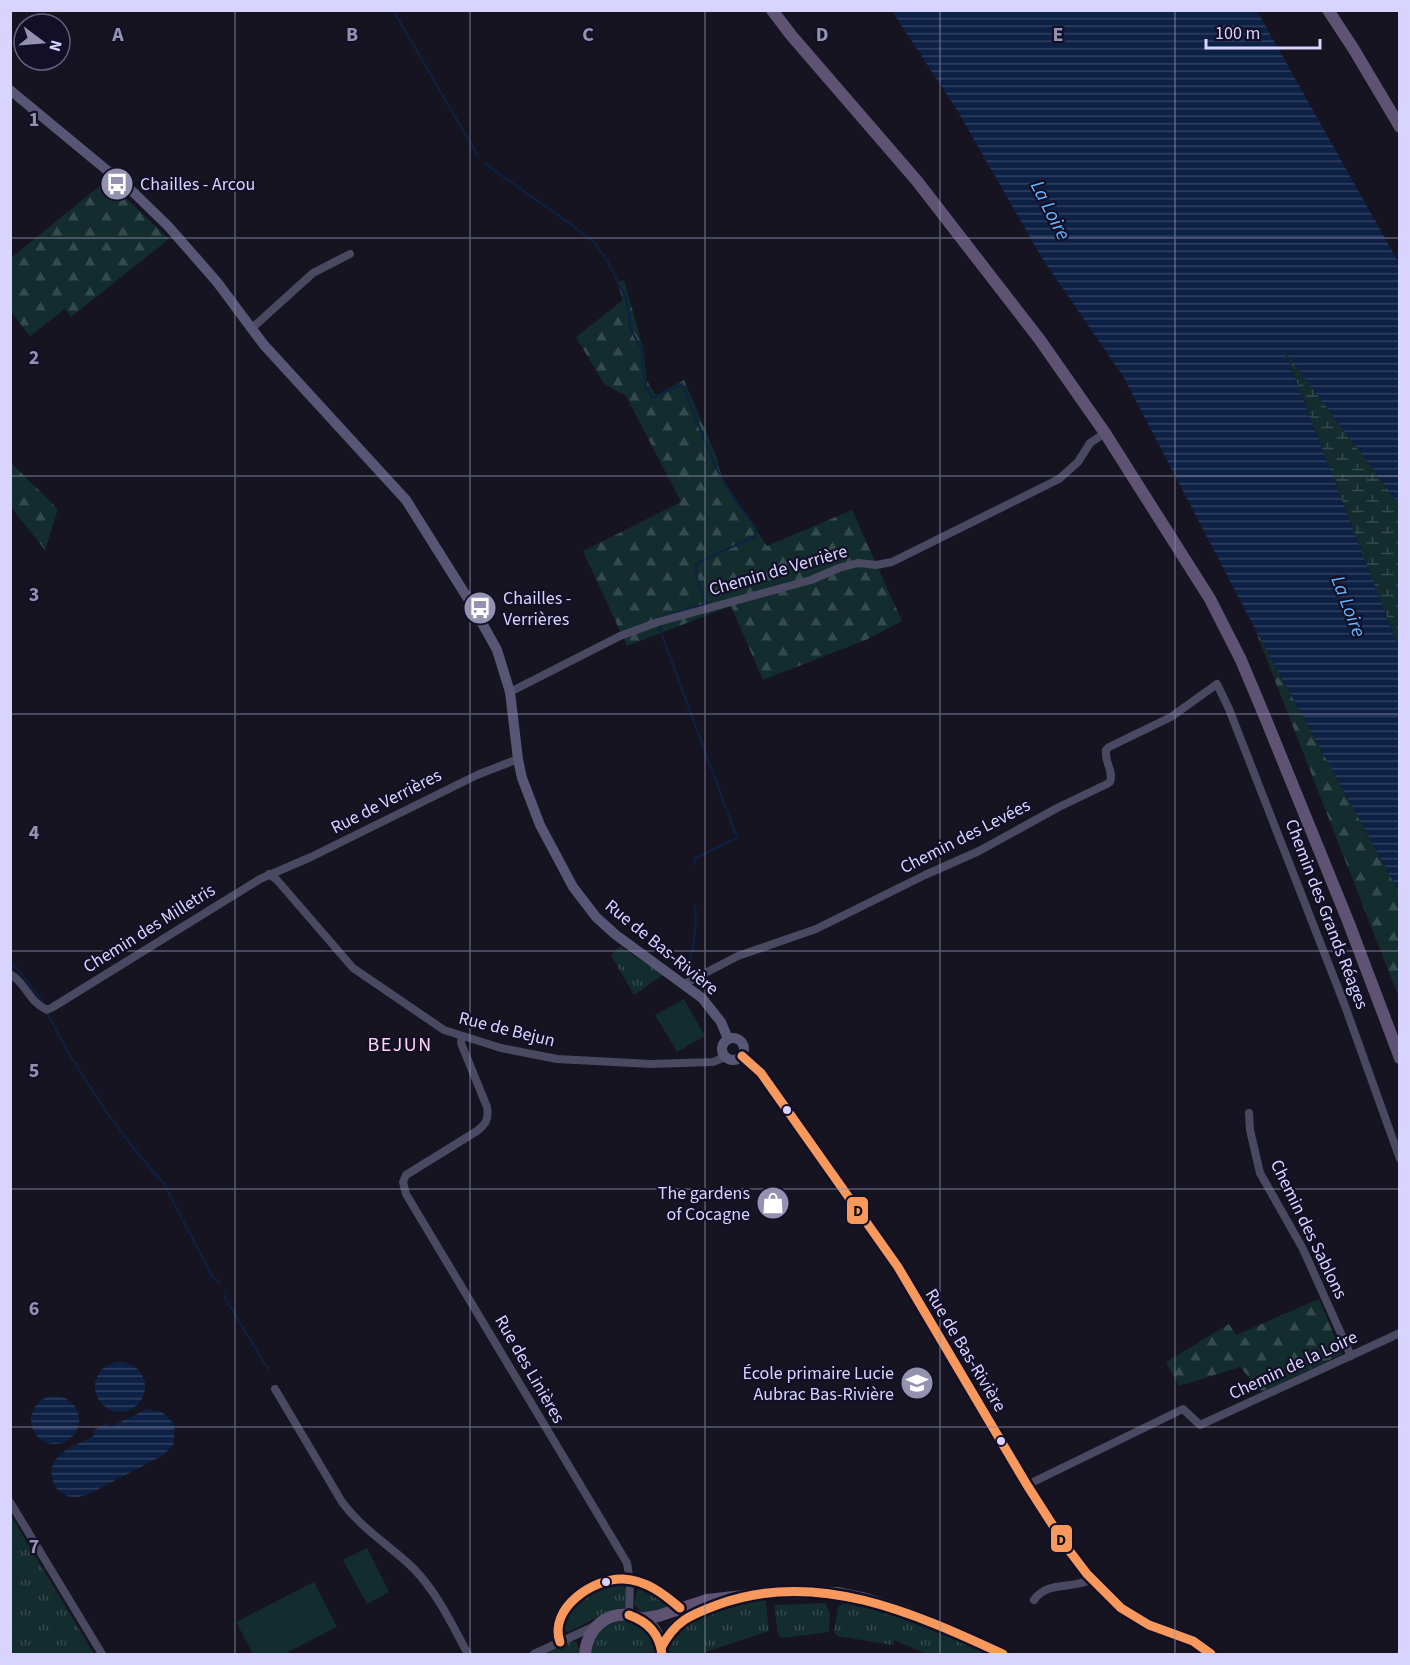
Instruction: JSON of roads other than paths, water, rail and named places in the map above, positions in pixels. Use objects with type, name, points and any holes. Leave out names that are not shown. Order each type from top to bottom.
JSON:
[{"type":"main road","points":[[772,10],[917,181],[1040,340],[1105,433],[1210,599],[1241,660],[1348,921],[1400,1058]]},
{"type":"main road","points":[[1328,10],[1400,127]]},
{"type":"main road","points":[[585,1649],[589,1634],[596,1626],[611,1617],[658,1616],[706,1600],[800,1591],[838,1593],[862,1598],[930,1621],[1003,1654]]},
{"type":"main road","points":[[661,1651],[672,1628],[680,1620],[732,1598]]},
{"type":"main road","points":[[635,1617],[654,1631],[661,1651]]},
{"type":"street","name":"Rue de Bas-Rivière","points":[[10,90],[150,208],[217,282],[251,329],[406,500],[497,650],[510,692],[518,759],[529,799],[573,887],[596,917],[632,948],[702,998],[716,1014],[728,1040]]},
{"type":"street","points":[[251,329],[313,273],[350,254]]},
{"type":"street","name":"Chemin de Verrière","points":[[510,692],[620,636],[658,622],[812,580],[838,568],[858,563],[876,565],[892,562],[1059,479],[1078,462],[1090,443],[1105,433]]},
{"type":"street","name":"Chemin des Levées","points":[[684,984],[738,956],[816,928],[980,851],[1059,807],[1107,784],[1112,776],[1105,758],[1109,747],[1171,717],[1217,684]]},
{"type":"street","name":"Chemin des Grands Réages","points":[[1217,684],[1229,709],[1345,1006],[1400,1159]]},
{"type":"street","name":"Rue de Verrières","points":[[269,874],[311,857],[477,775],[518,759]]},
{"type":"street","name":"Chemin des Milletris","points":[[10,974],[19,979],[33,1001],[47,1010],[269,874]]},
{"type":"street","name":"Rue de Bejun","points":[[269,874],[277,880],[353,968],[435,1024],[462,1036],[523,1054],[600,1062],[699,1064],[725,1057]]},
{"type":"street","name":"Rue des Linières","points":[[462,1036],[461,1043],[487,1107],[488,1116],[485,1125],[406,1175],[403,1182],[406,1194],[627,1563],[635,1617]]},
{"type":"street","points":[[736,1038],[740,1040],[744,1048],[742,1056],[732,1060],[725,1057],[722,1048],[728,1040],[736,1038]]},
{"type":"street","name":"Rue de Bas-Rivière","points":[[742,1056],[761,1073],[898,1267],[1027,1485],[1068,1549],[1092,1580],[1135,1618],[1193,1641],[1211,1654]]},
{"type":"street","name":"Chemin des Sablons","points":[[1249,1113],[1250,1131],[1260,1173],[1303,1249],[1351,1356]]},
{"type":"street","name":"Chemin de la Loire","points":[[1027,1485],[1183,1409],[1200,1425],[1400,1333]]},
{"type":"street","points":[[275,1389],[347,1510],[430,1587],[468,1654]]},
{"type":"street","points":[[10,1502],[102,1654]]},
{"type":"street","points":[[1034,1600],[1039,1593],[1048,1588],[1086,1583],[1092,1580]]},
{"type":"street","points":[[534,1654],[596,1626]]},
{"type":"street","points":[[573,1637],[585,1649]]},
{"type":"water","name":"La Loire","points":[[892,11],[1257,11],[1399,263],[1399,504],[1285,352],[1399,649],[1399,892],[1254,627],[1124,378],[1042,258],[957,110]]},
{"type":"water","points":[[120,1362],[129,1364],[140,1373],[145,1387],[143,1396],[134,1407],[120,1412],[111,1410],[100,1401],[95,1387],[97,1378],[106,1367]]},
{"type":"water","points":[[50,1396],[60,1396],[72,1403],[79,1415],[79,1425],[72,1437],[60,1444],[50,1444],[35,1433],[31,1425],[31,1415],[42,1400]]},
{"type":"water","points":[[147,1409],[162,1412],[173,1423],[175,1430],[173,1445],[162,1456],[84,1496],[67,1496],[56,1488],[52,1468],[55,1460],[61,1454],[94,1436],[92,1431],[107,1423],[110,1427]]},
{"type":"waterway","points":[[393,10],[478,156]]},
{"type":"waterway","points":[[484,163],[595,243],[608,262],[626,298],[631,330],[641,348],[646,388],[652,398],[682,384],[716,468],[735,500],[756,528],[755,536],[696,564],[697,579],[707,604],[670,614]]},
{"type":"waterway","points":[[659,627],[737,838],[696,858],[694,864]]},
{"type":"waterway","points":[[687,974],[695,932],[695,906]]},
{"type":"waterway","points":[[10,964],[16,967],[45,1005]]},
{"type":"waterway","points":[[47,1013],[69,1054],[106,1111],[164,1184],[212,1276],[220,1282]]},
{"type":"waterway","points":[[226,1290],[225,1298],[268,1369]]},
{"type":"place","name":"Chailles - Arcou","points":[[117,184]]},
{"type":"place","name":"Chailles - Verrières","points":[[480,608]]},
{"type":"place","name":"The gardens of Cocagne","points":[[773,1203]]},
{"type":"place","name":"École primaire Lucie Aubrac Bas-Rivière","points":[[917,1383]]},
{"type":"district","name":"BEJUN","points":[[400,1044]]}]
